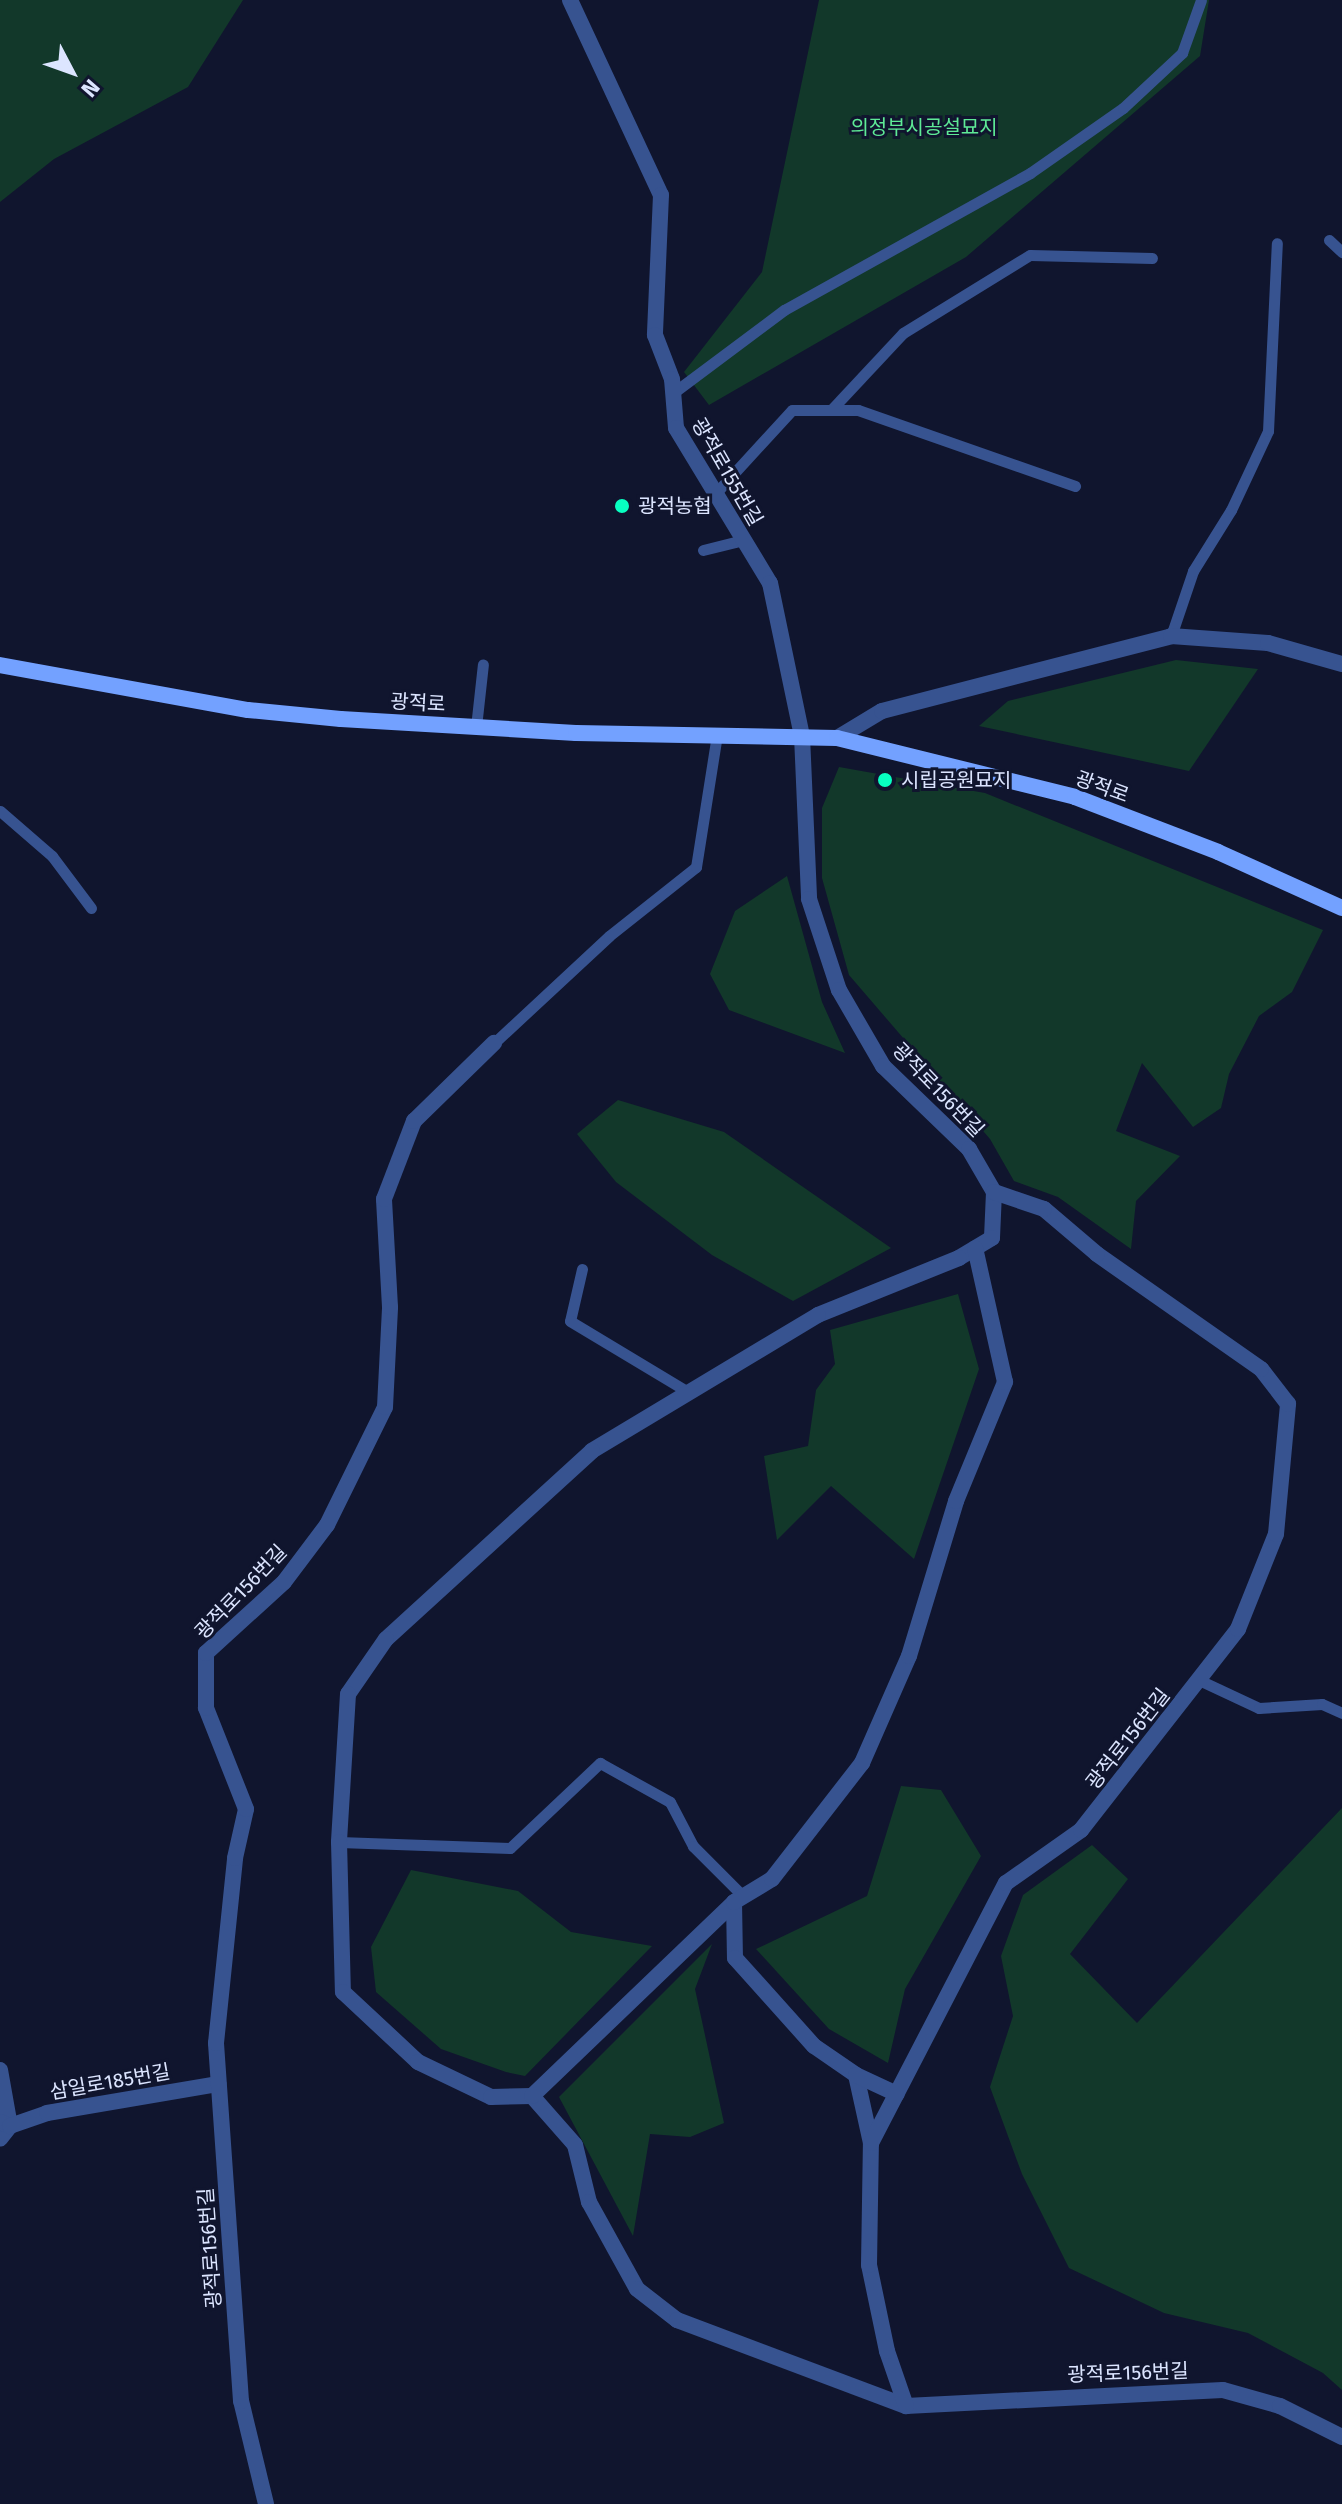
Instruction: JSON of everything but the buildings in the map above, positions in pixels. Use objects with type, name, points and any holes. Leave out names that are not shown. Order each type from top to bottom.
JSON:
[{"type":"main road","name":"광적로","points":[[0,665],[248,710],[476,727],[837,738],[1075,797],[1218,852],[1342,908]]},
{"type":"street","name":"광적로155번길","points":[[570,0],[661,195],[655,335],[673,393],[676,428],[770,583],[802,736]]},
{"type":"street","points":[[837,738],[882,711],[1171,636],[1268,643],[1342,664]]},
{"type":"street","name":"광적로156번길","points":[[802,736],[809,899],[839,990],[883,1066],[969,1149],[994,1192],[1044,1209],[1097,1254],[1261,1369],[1288,1404],[1276,1534],[1238,1629],[1081,1830],[1006,1883],[871,2143],[869,2265],[887,2351],[906,2406]]},
{"type":"street","name":"광적로156번길","points":[[266,2504],[241,2401],[216,2043],[235,1858],[246,1809],[206,1708],[206,1653],[284,1582],[327,1525],[385,1407],[390,1307],[384,1199],[414,1121],[494,1043]]},
{"type":"street","points":[[975,1248],[1005,1382],[956,1501],[909,1656],[862,1763],[772,1879],[738,1899],[532,2096],[491,2097],[418,2062],[343,1992],[339,1842],[348,1694],[386,1639],[592,1451],[818,1315],[992,1238],[994,1192]]},
{"type":"street","points":[[738,1899],[735,1958],[814,2046],[856,2075],[897,2094]]},
{"type":"street","name":"삼일로185번길","points":[[0,2070],[3,2129],[47,2113],[219,2084]]},
{"type":"street","points":[[856,2075],[871,2143]]},
{"type":"street","name":"광적로156번길","points":[[532,2096],[575,2145],[589,2202],[637,2289],[677,2320],[906,2406],[1223,2390],[1280,2406],[1342,2437]]},
{"type":"lane","points":[[673,393],[784,310],[1030,173],[1123,108],[1182,53],[1201,0]]},
{"type":"lane","points":[[1329,240],[1342,252]]},
{"type":"lane","points":[[1171,636],[1193,571],[1231,510],[1268,431],[1277,243]]},
{"type":"lane","points":[[831,410],[903,333],[1030,255],[1152,258]]},
{"type":"lane","points":[[714,495],[792,410],[858,410],[1075,486]]},
{"type":"lane","points":[[703,550],[743,540]]},
{"type":"lane","points":[[476,727],[483,664]]},
{"type":"lane","points":[[494,1043],[609,936],[696,867],[717,735]]},
{"type":"lane","points":[[0,811],[52,856],[91,908]]},
{"type":"lane","points":[[582,1269],[570,1321],[690,1393]]},
{"type":"lane","points":[[1199,1680],[1259,1708],[1322,1704],[1342,1713]]},
{"type":"lane","points":[[339,1842],[510,1848],[600,1763],[670,1802],[693,1846],[738,1899]]},
{"type":"green space","points":[[0,0],[243,0],[188,87],[54,159],[0,202]]},
{"type":"green space","name":"의정부시공설묘지","points":[[819,0],[1209,0],[1200,56],[966,257],[709,405],[684,372],[762,272]]},
{"type":"green space","points":[[1176,660],[1258,669],[1189,771],[979,726],[1008,701]]},
{"type":"green space","points":[[839,767],[985,793],[1323,930],[1292,992],[1259,1016],[1229,1074],[1221,1108],[1193,1127],[1142,1063],[1116,1131],[1180,1156],[1136,1201],[1131,1249],[1058,1197],[1014,1181],[990,1139],[849,975],[822,878],[822,808]]},
{"type":"green space","points":[[787,876],[822,1002],[845,1053],[729,1010],[710,974],[735,911]]},
{"type":"green space","points":[[618,1100],[724,1132],[891,1248],[793,1301],[712,1255],[616,1182],[577,1134]]},
{"type":"green space","points":[[958,1294],[979,1369],[914,1559],[831,1486],[777,1540],[764,1456],[808,1446],[816,1390],[835,1364],[830,1330]]},
{"type":"green space","points":[[901,1786],[941,1790],[981,1856],[905,1989],[888,2063],[829,2029],[756,1949],[867,1896]]},
{"type":"green space","points":[[1342,1808],[1342,2390],[1323,2373],[1248,2333],[1164,2313],[1069,2268],[1022,2174],[990,2087],[1013,2016],[1001,1956],[1023,1895],[1092,1845],[1128,1879],[1070,1954],[1137,2023]]},
{"type":"green space","points":[[411,1870],[518,1891],[571,1932],[652,1946],[525,2076],[506,2072],[441,2049],[376,1992],[371,1947]]},
{"type":"green space","points":[[712,1944],[695,1989],[724,2123],[690,2137],[650,2134],[633,2236],[559,2097]]},
{"type":"place","name":"광적농협","points":[[622,506]]},
{"type":"place","name":"시립공원묘지","points":[[885,780]]}]
